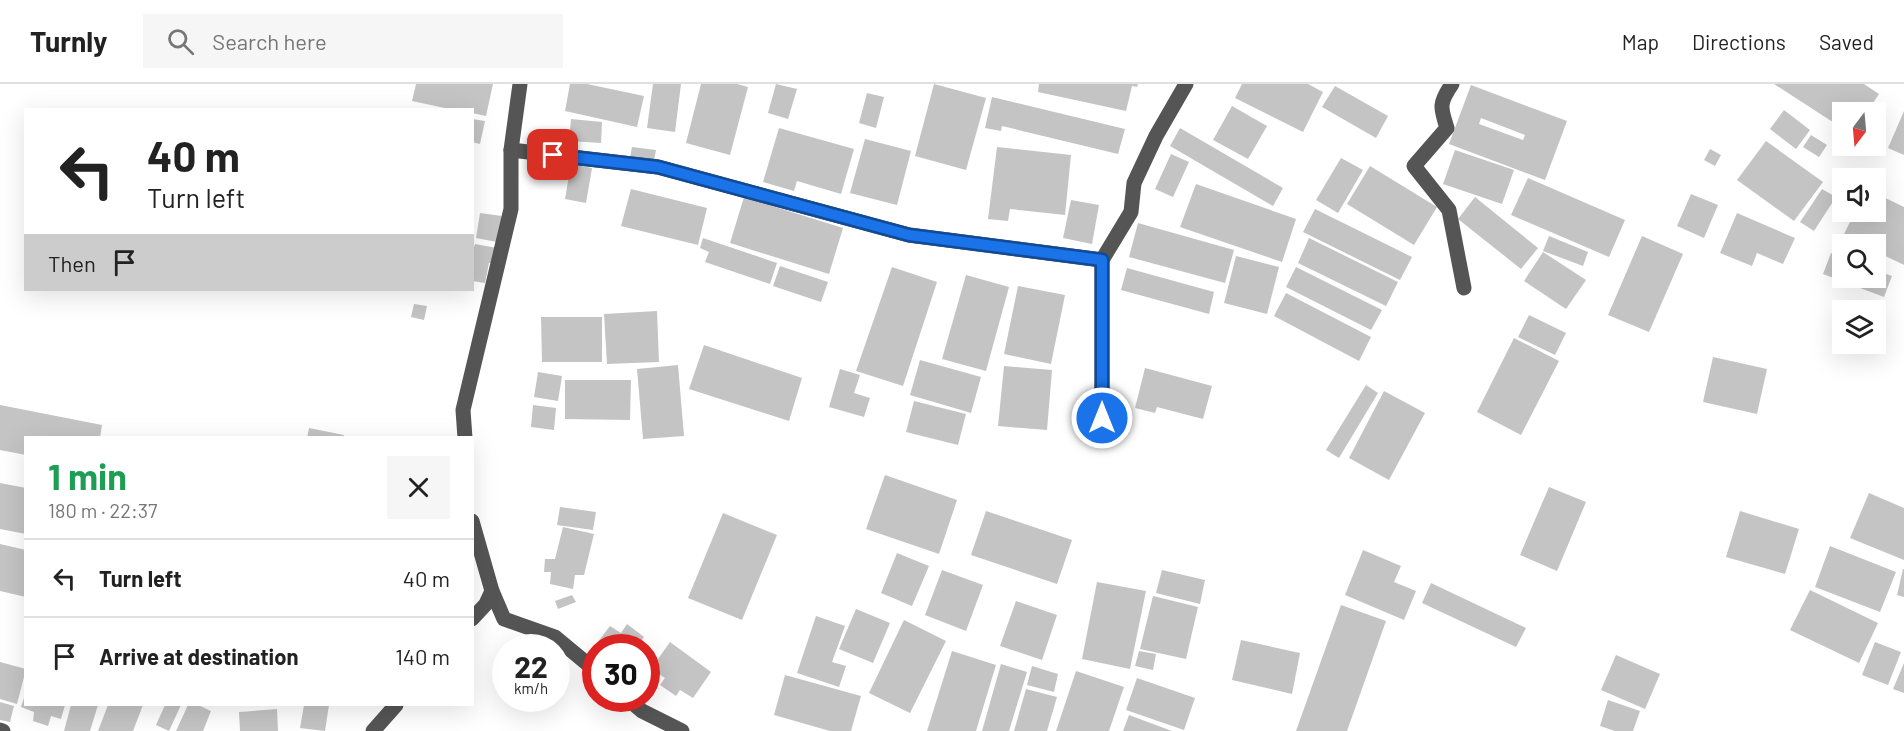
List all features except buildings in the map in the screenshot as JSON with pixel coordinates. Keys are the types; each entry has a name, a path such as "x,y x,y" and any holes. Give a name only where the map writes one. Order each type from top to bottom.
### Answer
{"street":[{"path":"465,436 463,410 512,209 511,150 520,84"},
{"path":"1102,418 1102,260 1131,212 1134,183 1156,136 1186,84"},
{"path":"1452,84 1442,99 1441,109 1447,128 1414,166 1449,210 1464,288"},
{"path":"511,150 658,167 909,235 1102,260"},
{"path":"474,528 492,591 504,619 555,637 582,659"},
{"path":"474,617 486,604 492,591"},
{"path":"373,731 395,706"},
{"path":"644,712 682,731"}],"route":[{"path":"553,155 658,167 909,235 1102,260 1102,418"}]}
